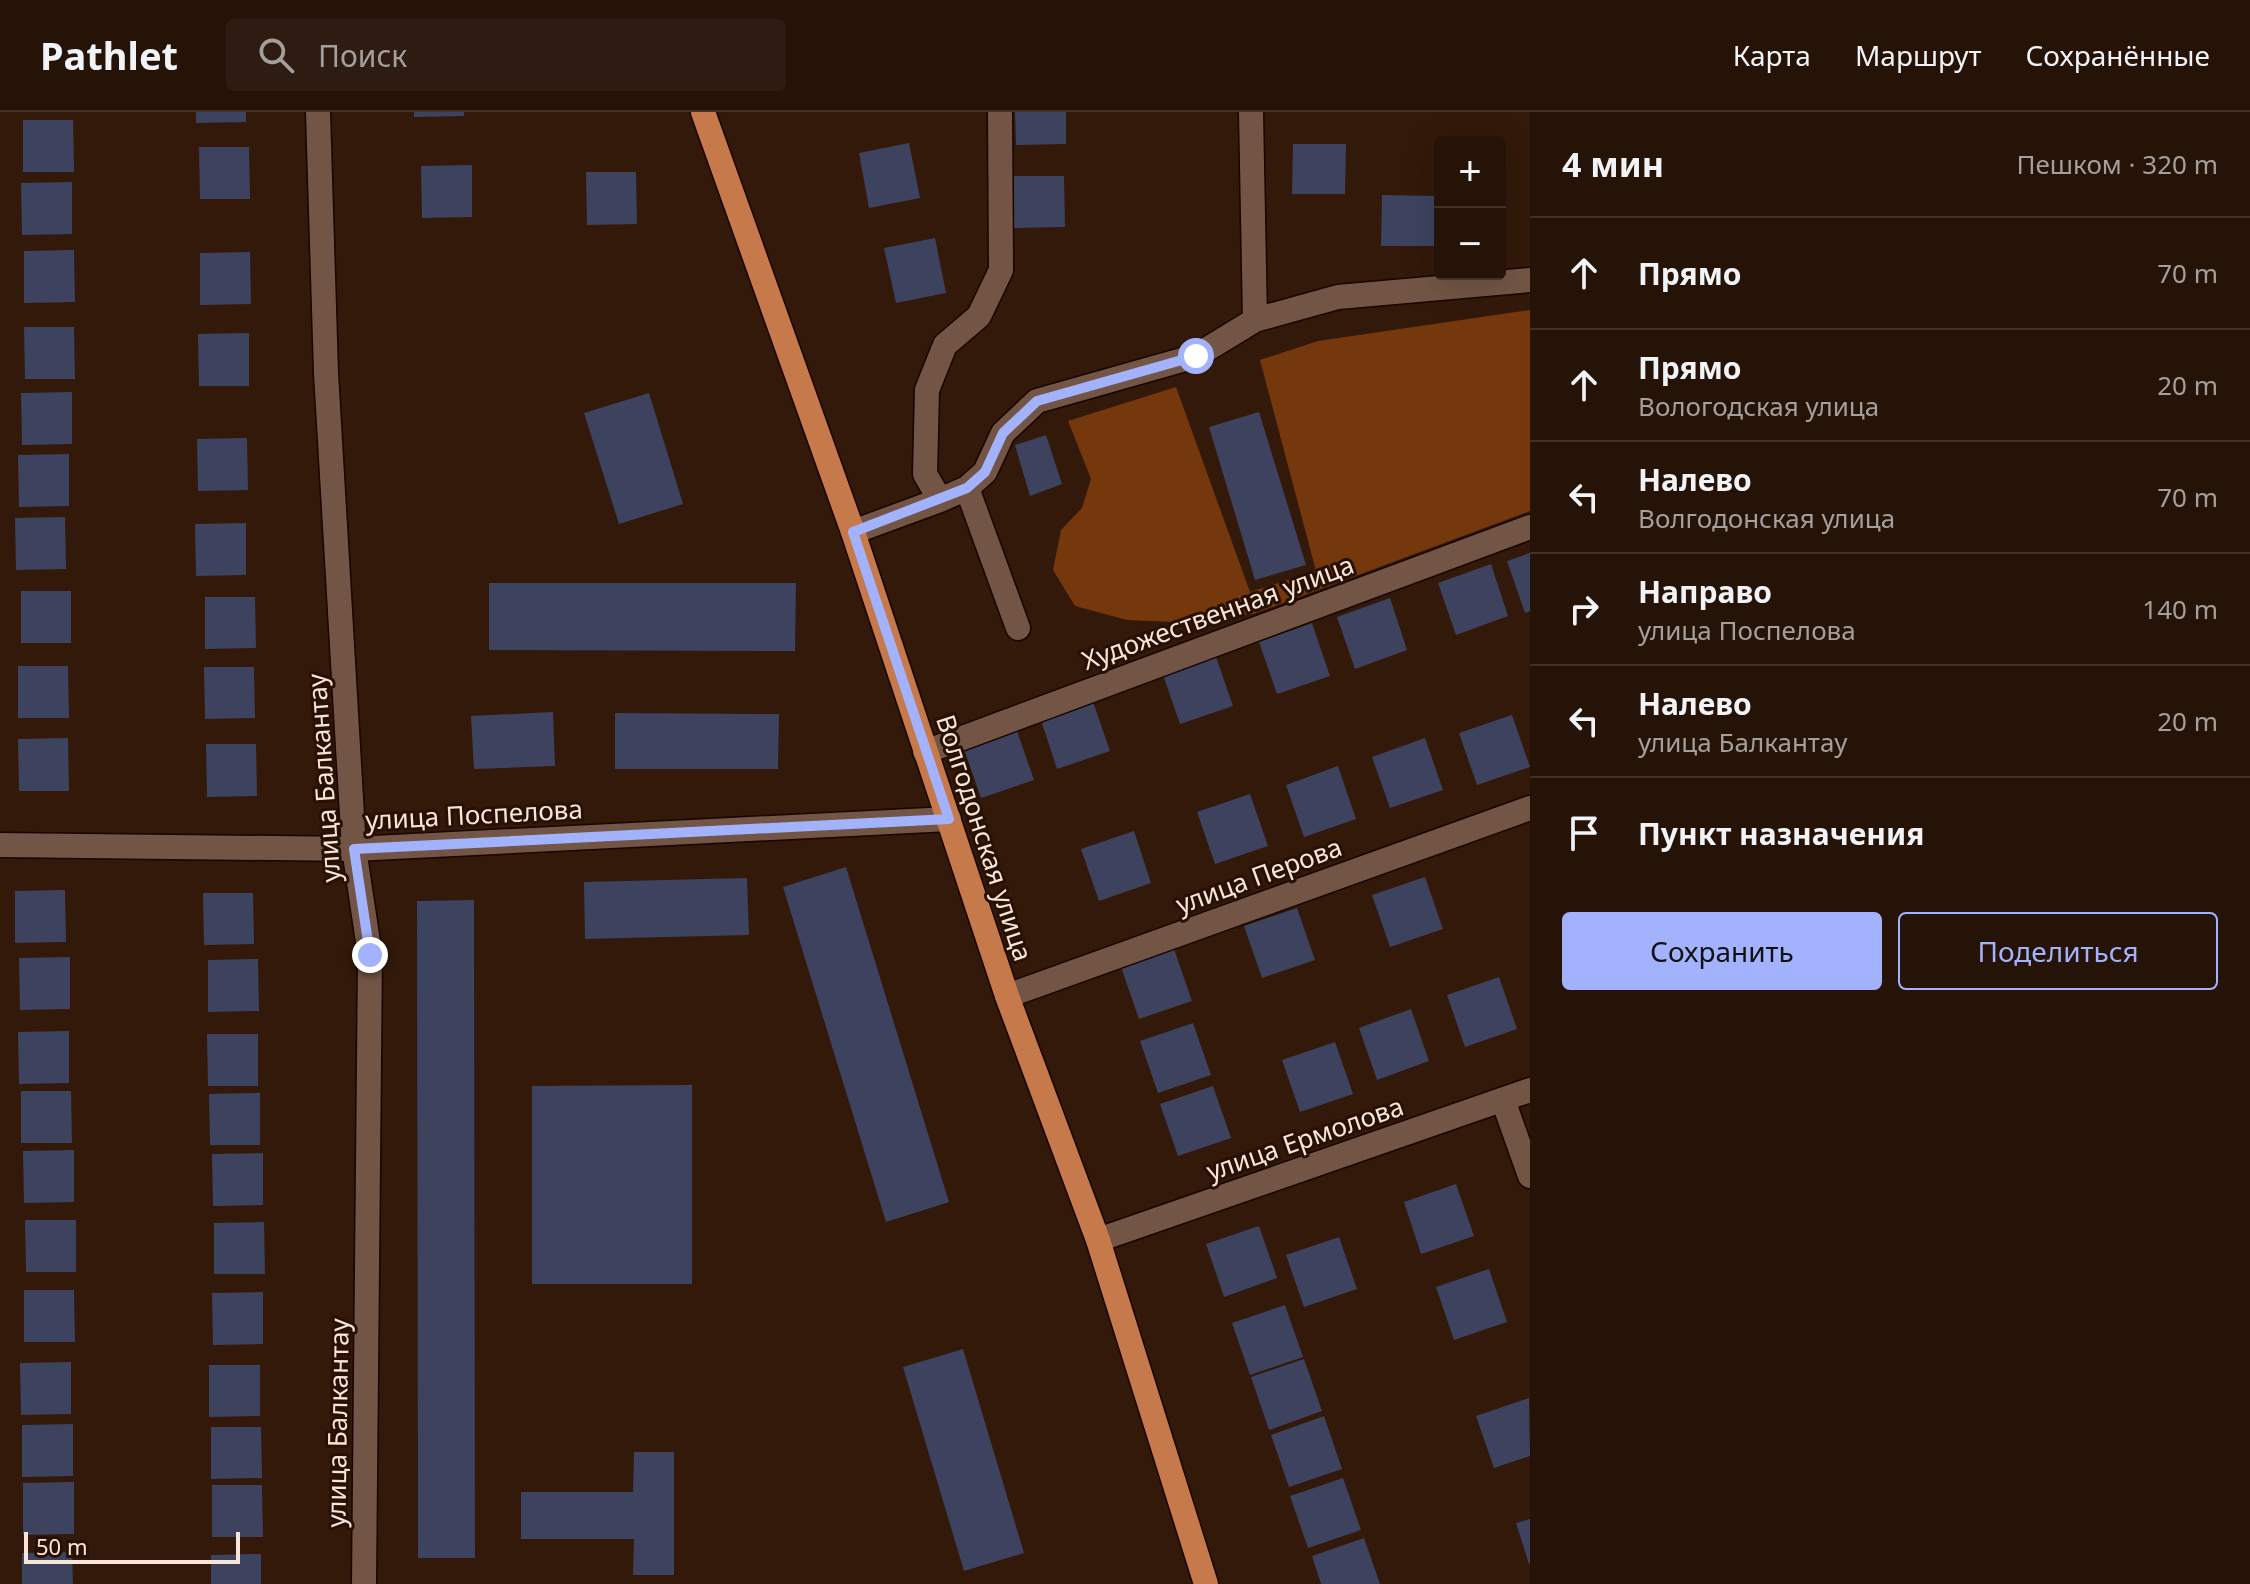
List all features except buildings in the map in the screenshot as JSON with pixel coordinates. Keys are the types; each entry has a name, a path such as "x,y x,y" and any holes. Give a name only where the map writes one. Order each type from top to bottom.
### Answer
{"main road":[{"name":"Волгодонская улица","path":"703,112 853,532 1007,996 1098,1240 1206,1584"}],"street":[{"name":"улица Балкантау","path":"318,112 326,373 354,849 370,955 364,1584"},
{"path":"940,500 925,474 927,390 945,345 979,316 1001,270 1000,112"},
{"path":"1251,112 1255,320"},
{"path":"853,532 967,488 985,472 1003,433 1037,401 1196,356 1255,320 1338,297 1530,280"},
{"path":"967,488 1018,628"},
{"name":"Художественная улица","path":"925,752 1530,527"},
{"name":"улица Перова","path":"1007,996 1530,808"},
{"name":"улица Поспелова","path":"0,845 354,849 949,819"},
{"name":"улица Ермолова","path":"1098,1240 1530,1090"},
{"path":"1503,1100 1530,1176"}],"shaded area":[{"path":"1530,310 1530,511 1253,614 1174,622 1127,620 1075,606 1053,570 1061,530 1082,508 1091,479 1068,421 1176,387 1250,592 1316,571 1260,360 1318,341"}],"route":[{"path":"370,955 354,849 949,819 853,532 967,488 985,472 1003,433 1037,401 1196,356"}]}
